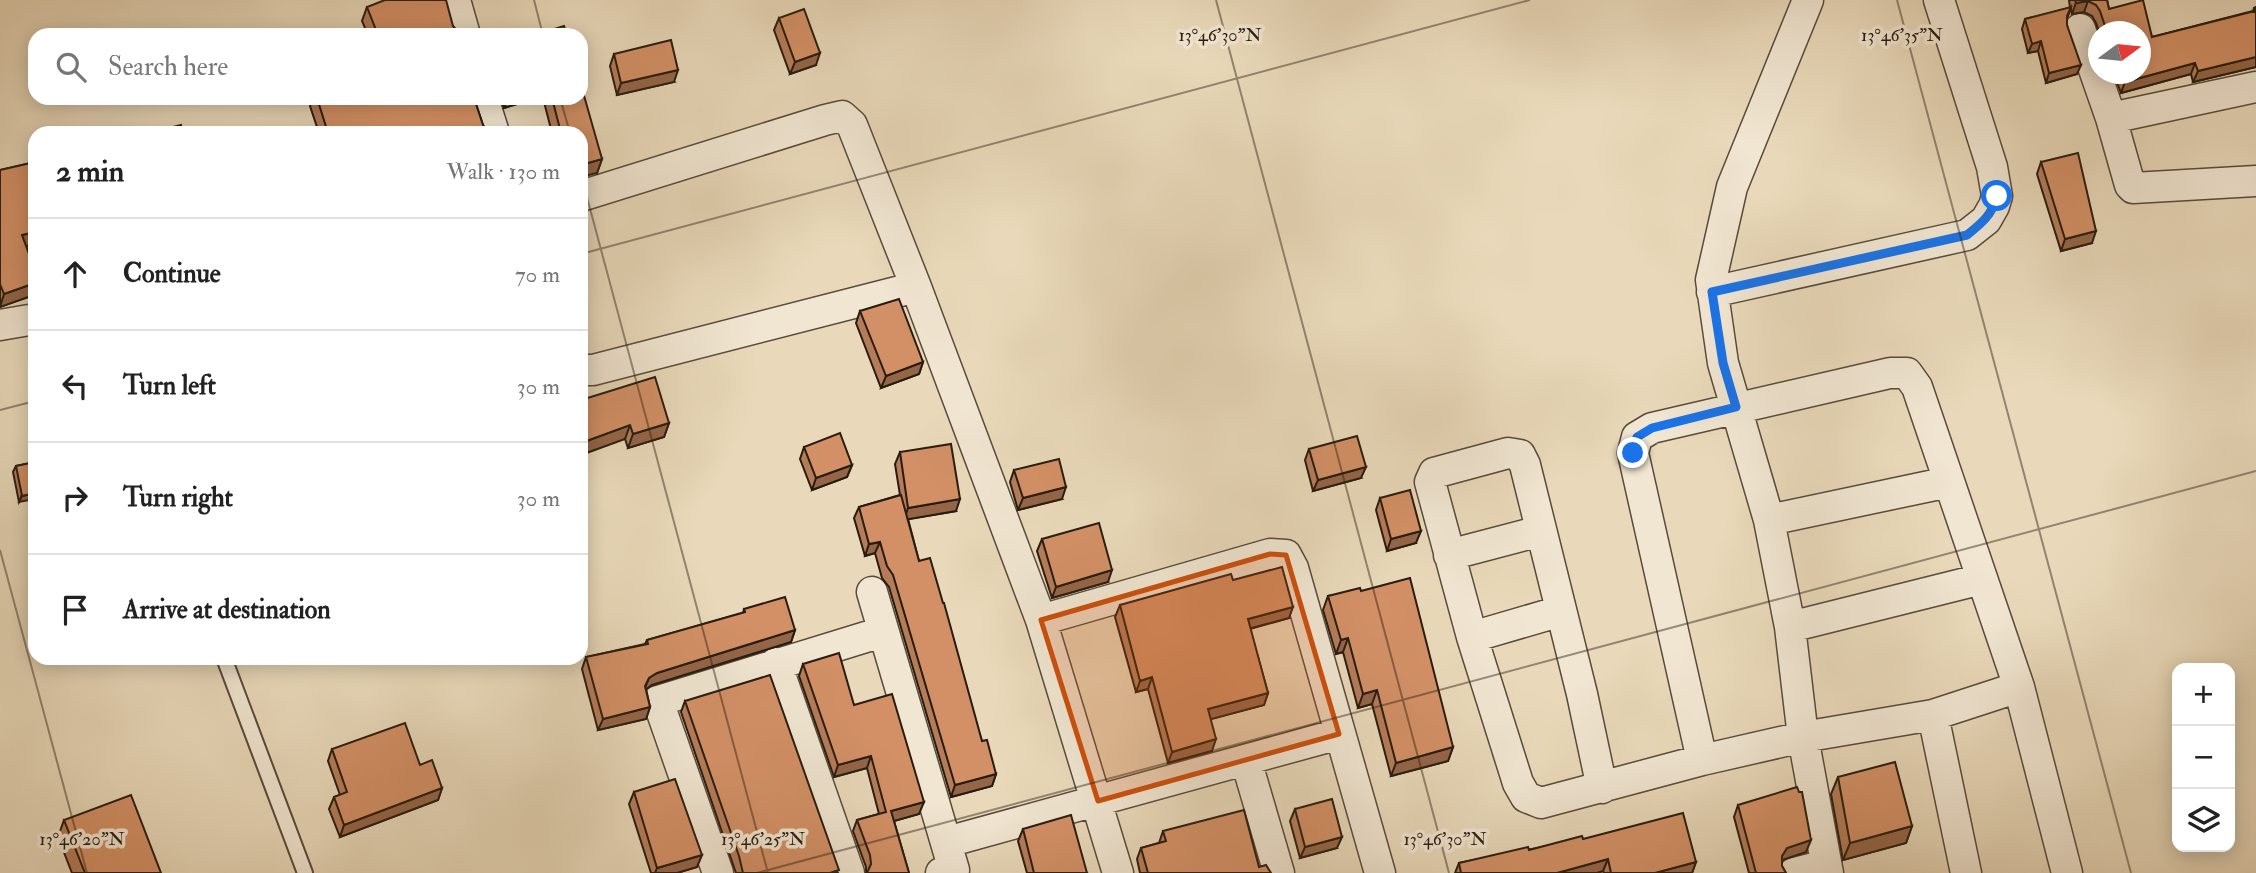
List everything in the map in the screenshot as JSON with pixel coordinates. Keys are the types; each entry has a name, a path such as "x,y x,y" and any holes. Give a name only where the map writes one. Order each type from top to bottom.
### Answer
{"street":[{"path":"455,0 463,28"},
{"path":"1794,873 1827,869 1802,737 1790,627 1769,520 1723,363 1710,280 1732,187 1808,0"},
{"path":"1712,292 1967,235 1986,220 1997,196 1992,167 1939,0"},
{"path":"2080,29 2133,188 2256,181"},
{"path":"2111,118 2256,87"},
{"path":"486,105 492,126"},
{"path":"588,194 842,116 852,125 1041,620 1118,873"},
{"path":"588,370 916,287"},
{"path":"0,325 28,320"},
{"path":"1702,760 1633,453 1637,437 1652,428 1736,407 1889,373 1907,373 1917,387 2019,687 2067,873"},
{"path":"1602,788 1561,611 1525,465 1520,455 1508,453 1434,473 1430,482 1449,555 1518,783 1526,797 1541,803 1602,788 1702,760 1802,737 1933,715 2019,687"},
{"path":"1769,520 1949,482"},
{"path":"1449,555 1540,531"},
{"path":"1041,620 1270,554 1286,555 1293,568 1380,873"},
{"path":"1790,627 1982,579"},
{"path":"872,592 954,870 941,873"},
{"path":"1472,637 1561,611"},
{"path":"718,873 658,701 882,632"},
{"path":"776,663 849,873"},
{"path":"1933,715 1966,873"},
{"path":"947,842 1339,734"},
{"path":"1247,760 1279,873"}],"lane":[{"path":"227,665 305,873"}],"highlighted area":[{"path":"1270,554 1286,555 1339,734 1098,801 1041,620"}],"building":[{"path":"385,0 446,0 455,28 375,28 367,7"},
{"path":"2075,0 2107,0 2109,9 2143,0 2148,21 2103,21 2096,5 2088,1 2076,3"},
{"path":"2071,7 2067,25 2081,65 2049,73 2041,41 2032,44 2025,19"},
{"path":"2256,7 2256,57 2198,71 2195,63 2151,75 2151,33 2152,37 2255,11"},
{"path":"804,9 820,53 795,62 779,18"},
{"path":"671,40 678,70 621,83 614,54"},
{"path":"319,105 476,105 484,126 326,126"},
{"path":"554,105 587,105 602,159 588,163 588,126 559,126"},
{"path":"2078,153 2096,231 2065,239 2041,162"},
{"path":"28,164 28,234 22,235 28,251 28,285 4,294 0,284 0,170"},
{"path":"899,299 923,362 886,376 860,311"},
{"path":"655,377 669,423 633,434 630,425 588,440 588,398"},
{"path":"840,433 852,465 816,478 804,447"},
{"path":"1357,436 1366,467 1318,480 1309,449"},
{"path":"951,444 960,499 908,508 900,452"},
{"path":"1059,459 1066,487 1023,498 1014,470"},
{"path":"28,463 28,495 22,496 16,466"},
{"path":"1410,490 1421,531 1391,539 1380,498"},
{"path":"901,495 919,561 930,558 982,741 987,740 996,774 955,785 893,575 887,566 880,542 869,544 859,507"},
{"path":"1099,523 1112,570 1056,587 1042,539"},
{"path":"1282,567 1293,607 1248,619 1268,693 1208,709 1216,739 1172,752 1152,677 1140,681 1120,605 1231,574 1233,580"},
{"path":"1410,578 1453,747 1396,763 1377,690 1363,694 1348,638 1341,640 1328,596 1360,588 1361,591"},
{"path":"785,597 795,630 657,673 649,678 645,686 650,707 603,719 588,657 648,644 647,640 745,612 744,609"},
{"path":"839,653 854,705 892,694 924,802 891,811 909,873 867,873 871,864 870,855 857,820 886,812 871,756 838,765 803,664"},
{"path":"770,675 839,870 830,873 743,873 685,701"},
{"path":"405,723 420,765 432,760 442,788 344,825 334,797 347,792 332,749"},
{"path":"1895,762 1912,826 1850,843 1838,777"},
{"path":"675,779 702,855 657,868 634,792"},
{"path":"1797,787 1799,792 1802,792 1811,840 1787,848 1782,856 1782,866 1786,873 1756,873 1738,805"},
{"path":"131,795 161,873 85,873 64,820"},
{"path":"1332,799 1342,837 1305,847 1295,809"},
{"path":"1244,810 1259,867 1266,865 1271,873 1148,873 1141,848 1166,841 1163,831"},
{"path":"1683,813 1696,862 1655,873 1611,873 1608,859 1557,873 1461,873 1459,863 1528,847 1529,850 1582,836 1583,839"},
{"path":"1071,815 1087,873 1034,873 1023,829"}],"route":[{"path":"1633,453 1637,437 1652,428 1736,407 1723,363 1712,292 1967,235 1986,220 1997,196"}]}
